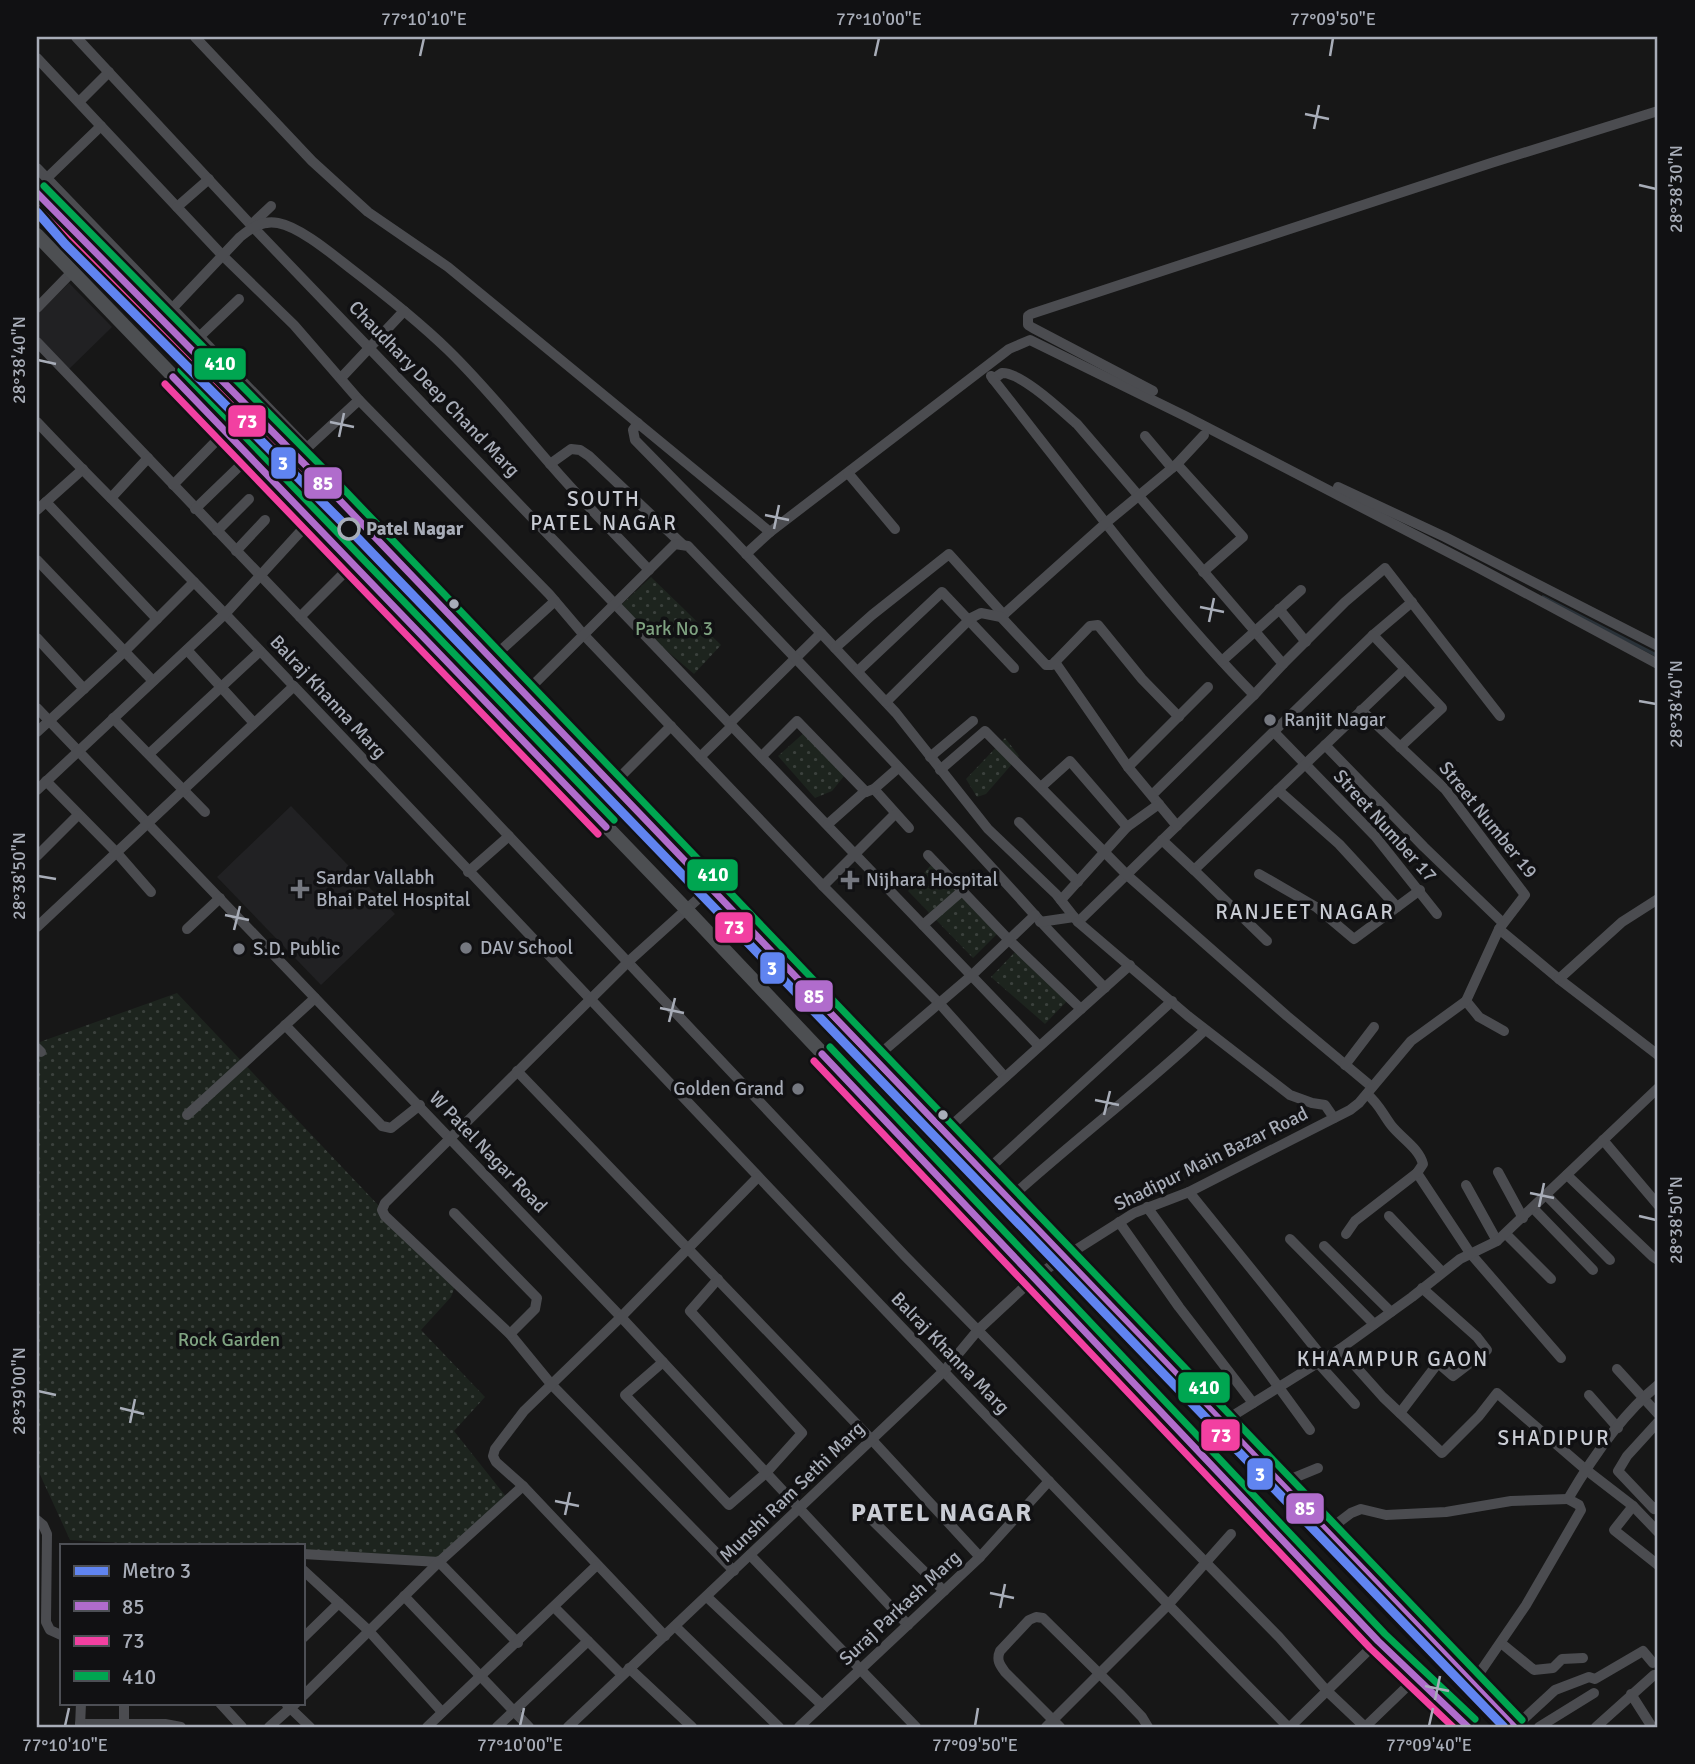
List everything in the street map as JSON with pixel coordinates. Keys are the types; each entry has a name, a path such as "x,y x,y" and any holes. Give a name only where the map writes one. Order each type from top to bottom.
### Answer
{"main road":[{"path":"37,193 167,314 326,486 709,889 1514,1727"},
{"path":"37,234 686,909 1378,1641 1468,1727"}],"street":[{"name":"Chaudhary Deep Chand Marg","path":"76,37 252,226 613,604 1040,1046"},
{"path":"195,37 312,161 368,212 448,267 770,532"},
{"path":"37,58 222,255 294,325 359,400 555,601 583,634 823,886 939,1003 1005,1077"},
{"path":"79,102 109,72"},
{"path":"1658,111 1031,314 1027,320 1028,325 1033,328 1204,419 1658,646"},
{"path":"47,178 101,126"},
{"path":"37,168 167,314 199,337 307,448 359,400"},
{"path":"177,207 208,179"},
{"path":"167,314 271,206"},
{"path":"252,226 266,222 280,223 296,230 337,258 404,311 484,386 550,464 649,570"},
{"path":"37,308 72,272"},
{"path":"199,337 239,299"},
{"path":"341,378 404,311"},
{"path":"746,554 770,532 984,369 1023,341 1030,340 1185,416 1658,664"},
{"path":"38,346 300,617 978,1330 1279,1637 1327,1691 1365,1727 1417,1677"},
{"path":"984,369 1222,661 1254,695"},
{"path":"993,379 1002,373 1008,373 1047,398 1077,424 1283,664"},
{"name":"Balraj Khanna Marg","path":"37,422 225,614 589,1000 1168,1605 1289,1727"},
{"path":"638,423 633,430 635,440 858,671 988,829 1061,900 1076,919 1205,1030 1290,1095 1312,1104 1325,1105 1334,1118"},
{"path":"173,485 226,431"},
{"path":"37,443 47,433"},
{"path":"886,702 969,620 981,613 1003,616 1107,522 1175,466 1204,435"},
{"path":"1145,436 1243,537 1203,572"},
{"path":"550,464 571,449 580,450 682,544"},
{"path":"195,509 250,456"},
{"path":"111,498 148,458"},
{"path":"83,469 41,506 157,619"},
{"path":"848,473 895,528"},
{"path":"217,531 249,499"},
{"path":"236,551 265,520"},
{"path":"37,790 225,614 311,520"},
{"path":"499,716 675,544 688,546 1105,988"},
{"path":"835,648 949,554 1046,664 1052,665 1090,626 1098,625 1142,679 1179,717"},
{"path":"37,560 153,681"},
{"path":"1061,900 1283,664 1345,602 1385,568 1500,716"},
{"path":"300,617 342,575"},
{"path":"37,732 125,651 194,582"},
{"path":"1222,661 1301,590"},
{"path":"858,671 942,592 1014,668"},
{"path":"499,651 555,601"},
{"path":"881,1054 1009,940 1038,918 1076,919 1127,875 1373,635 1412,602"},
{"path":"1279,609 1306,642"},
{"path":"700,757 821,633"},
{"path":"1373,635 1442,708 1400,747"},
{"path":"37,638 84,689"},
{"path":"187,650 254,723"},
{"path":"149,754 260,651"},
{"path":"1055,662 1128,767 1177,826"},
{"path":"1194,870 1405,668"},
{"path":"37,927 293,687"},
{"path":"1128,767 1208,687"},
{"name":"W Patel Nagar Road","path":"37,708 621,1317 908,1625"},
{"name":"Street Number 19","path":"1361,710 1445,789 1525,895"},
{"path":"113,718 205,812"},
{"path":"762,757 797,721 909,828"},
{"path":"930,757 973,721"},
{"path":"618,779 671,726"},
{"path":"940,770 985,732 1127,875 1345,1065 1369,1091 1390,1124 1421,1157 1423,1164 1417,1173 1355,1221 1346,1234"},
{"name":"Street Number 17","path":"1274,732 1375,836 1437,914"},
{"path":"1325,746 1501,926 1559,979 1658,1055"},
{"path":"1041,787 1070,761 1128,827"},
{"path":"828,824 898,768"},
{"path":"46,781 117,853 151,892"},
{"path":"1278,790 1339,844 1397,907"},
{"path":"823,886 895,814"},
{"path":"37,856 78,815"},
{"path":"1019,822 1078,881"},
{"path":"468,872 509,836"},
{"path":"1162,840 1267,941"},
{"path":"928,855 1009,940 1082,1009"},
{"path":"1259,874 1316,907 1354,939 1420,890"},
{"path":"709,889 589,1000 450,1137 385,1203 382,1210 385,1216 510,1334 551,1384 734,1571"},
{"path":"923,925 962,891"},
{"name":"Shadipur Main Bazar Road","path":"1035,1277 1119,1222 1147,1207 1189,1192 1355,1107 1411,1041 1466,1001 1501,926 1525,895"},
{"path":"187,929 220,898"},
{"path":"1559,979 1622,922 1658,899"},
{"path":"952,1125 1130,965"},
{"path":"187,1115 315,998"},
{"path":"983,1174 1172,1001"},
{"path":"1466,1001 1479,1017 1504,1031"},
{"path":"285,1025 382,1126 391,1128 419,1105"},
{"path":"1345,1065 1374,1027"},
{"path":"1008,1200 1167,1066 1205,1030"},
{"path":"517,1071 872,1440 980,1557"},
{"path":"1221,1423 1340,1349 1470,1253 1502,1238 1658,1088"},
{"path":"1603,1140 1658,1205"},
{"path":"1498,1172 1523,1218"},
{"path":"1417,1173 1470,1253 1561,1358"},
{"path":"1566,1175 1658,1259"},
{"path":"665,1636 493,1456 495,1448 524,1411 621,1317 758,1177"},
{"path":"1466,1185 1502,1238 1551,1279"},
{"path":"1189,1192 1355,1404"},
{"path":"1546,1195 1610,1260"},
{"path":"1147,1207 1310,1430"},
{"path":"1533,1208 1593,1269"},
{"path":"454,1213 537,1298 535,1309 510,1334"},
{"path":"1389,1216 1442,1272"},
{"path":"1119,1222 1179,1307 1253,1403"},
{"path":"1290,1239 1374,1324"},
{"path":"1324,1247 1391,1312"},
{"name":"Munshi Ram Sethi Marg","path":"568,1727 944,1371 978,1330 1035,1277"},
{"path":"663,1362 625,1395 729,1505 766,1473 803,1433 690,1311 718,1279"},
{"path":"1400,1413 1438,1363 1453,1376 1487,1350 1423,1289"},
{"path":"1340,1349 1442,1453 1479,1416 1497,1393 1585,1469 1633,1506 1658,1532"},
{"path":"1618,1369 1658,1414"},
{"path":"1568,1499 1585,1469 1644,1397 1658,1385"},
{"path":"1589,1395 1618,1428"},
{"path":"1658,1422 1626,1456 1618,1471 1654,1509 1658,1506"},
{"path":"1279,1484 1318,1468"},
{"name":"Suraj Parkash Marg","path":"799,1727 980,1557 1049,1480"},
{"path":"304,1695 439,1562 523,1486"},
{"path":"1326,1532 1355,1510 1386,1515 1446,1512 1511,1501 1568,1499 1579,1506 1581,1510 1501,1643 1472,1684"},
{"path":"1633,1506 1614,1530 1658,1564"},
{"path":"867,1515 944,1591"},
{"path":"37,1520 47,1534 46,1622 50,1630 60,1635"},
{"path":"1148,1727 1142,1717 1099,1674 1043,1618 1035,1617 1029,1620 1000,1651 999,1662 1005,1672 1053,1725 1099,1674 1168,1605 1231,1534"},
{"path":"304,1553 439,1562 517,1643"},
{"path":"750,1555 916,1727"},
{"path":"427,1727 596,1566"},
{"path":"304,1571 368,1630 442,1712"},
{"path":"404,1596 529,1727"},
{"path":"707,1597 821,1705"},
{"path":"304,1637 339,1603"},
{"path":"554,1607 588,1641 692,1727"},
{"path":"676,1627 779,1727"},
{"path":"498,1727 588,1641"},
{"path":"1289,1727 1378,1641"},
{"path":"1501,1643 1534,1670 1553,1668 1562,1659 1583,1658"},
{"path":"1514,1727 1555,1690 1589,1677 1595,1679 1643,1651 1653,1663"},
{"path":"1597,1727 1654,1675 1658,1675"},
{"path":"1539,1727 1594,1693"},
{"path":"1632,1694 1652,1727"},
{"path":"81,1704 80,1726 181,1727"},
{"path":"124,1704 124,1725"},
{"path":"221,1704 242,1727"},
{"path":"269,1727 290,1704 310,1727"}],"shaded area":[{"path":"69,283 112,327 67,371 37,340 37,314"},
{"name":"Sardar Vallabh Bhai Patel Hospital","path":"291,806 395,914 321,985 217,877"}],"green space":[{"name":"Park No 3","path":"651,577 721,645 694,674 620,606"},
{"path":"806,731 845,775 832,791 815,798 778,756"},
{"path":"1005,738 1019,756 986,794 977,797 966,779"},
{"path":"931,865 999,932 973,958 908,891"},
{"path":"1016,951 1068,1000 1045,1024 991,977"},
{"name":"Rock Garden","path":"177,993 455,1286 451,1297 421,1330 485,1397 454,1431 511,1503 439,1562 304,1554 304,1544 141,1544 70,1540 37,1468 37,1043"}],"waterway":[{"path":"1543,597 1658,656"}],"metro line":[{"name":"3","path":"37,212 65,244 349,529 1504,1727"}],"transit line":[{"name":"410","path":"44,186 334,479 1522,1720"},
{"name":"85","path":"37,193 326,486 1514,1727"},
{"name":"73","path":"37,208 318,493 1500,1727"},
{"name":"410","path":"181,370 614,820"},
{"name":"85","path":"173,377 606,827"},
{"name":"73","path":"165,384 598,834"},
{"name":"410","path":"830,1047 1385,1634 1475,1719"},
{"name":"85","path":"822,1054 1378,1641 1468,1727"},
{"name":"73","path":"814,1061 1370,1648 1453,1727"}],"place":[{"name":"Patel Nagar","path":"349,529"},
{"name":"Ranjit Nagar","path":"1270,720"},
{"name":"Nijhara Hospital","path":"850,880"},
{"name":"Sardar Vallabh Bhai Patel Hospital","path":"300,889"},
{"name":"DAV School","path":"466,948"},
{"name":"S.D. Public","path":"239,949"},
{"name":"Golden Grand","path":"798,1089"}],"district":[{"name":"SOUTH PATEL NAGAR","path":"604,511"},
{"name":"RANJEET NAGAR","path":"1305,912"},
{"name":"KHAAMPUR GAON","path":"1393,1359"},
{"name":"SHADIPUR","path":"1554,1438"},
{"name":"PATEL NAGAR","path":"942,1513"}]}
